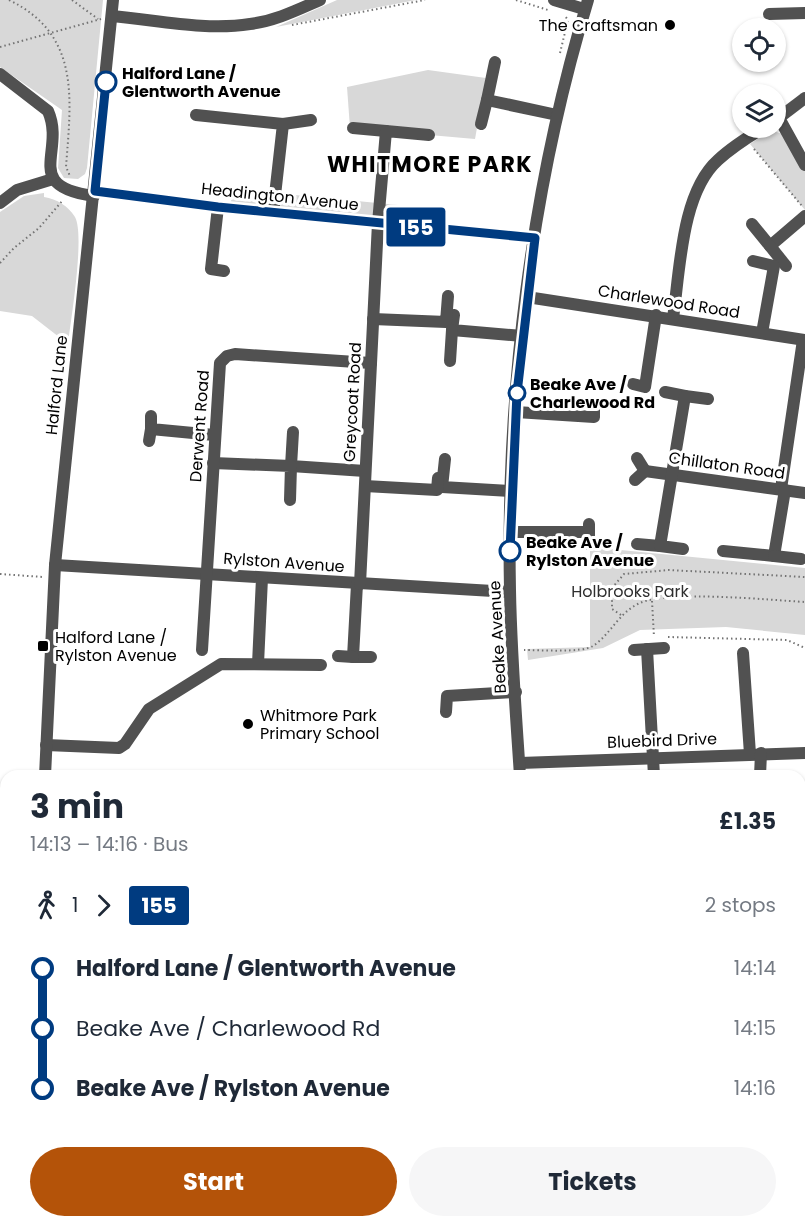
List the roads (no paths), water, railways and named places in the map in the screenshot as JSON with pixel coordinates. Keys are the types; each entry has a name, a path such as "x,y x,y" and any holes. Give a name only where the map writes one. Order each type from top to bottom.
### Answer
{"street":[{"name":"Halford Lane","path":"45,770 55,571 113,0"},
{"path":"554,0 586,4"},
{"path":"112,16 225,26 268,21 312,2"},
{"name":"Beake Avenue","path":"520,769 510,592 510,532 516,412 535,238 557,115 586,4"},
{"path":"769,14 805,13"},
{"path":"481,124 495,62"},
{"path":"0,74 48,111 51,119 53,179 18,190 0,203"},
{"path":"786,112 805,98"},
{"path":"487,100 557,115"},
{"path":"196,115 283,124 311,120"},
{"path":"273,213 283,124"},
{"path":"353,128 429,135"},
{"name":"Greycoat Road","path":"353,657 365,486 378,223 386,131"},
{"path":"786,134 805,165"},
{"path":"673,318 689,210 699,186 716,161 749,138"},
{"name":"Headington Avenue","path":"53,179 61,187 94,193 535,238"},
{"path":"218,207 206,268 224,271"},
{"path":"770,246 805,216"},
{"path":"752,225 786,266"},
{"path":"753,261 774,266 762,333"},
{"path":"373,319 446,322 448,296"},
{"name":"Charlewood Road","path":"527,297 656,315 804,340"},
{"path":"450,361 454,315"},
{"path":"656,315 649,388 708,399"},
{"path":"452,330 523,336"},
{"path":"774,556 804,340"},
{"name":"Derwent Road","path":"202,650 220,363 227,356 371,363"},
{"path":"660,546 685,396"},
{"path":"516,412 594,417"},
{"path":"150,429 214,435"},
{"path":"290,500 293,432"},
{"name":"Chillaton Road","path":"637,458 645,471"},
{"path":"439,491 445,459"},
{"path":"213,463 365,471"},
{"name":"Chillaton Road","path":"635,480 645,471 805,493"},
{"path":"365,486 439,491 512,491"},
{"path":"510,532 589,533"},
{"path":"637,544 683,549"},
{"path":"723,551 801,559"},
{"name":"Rylston Avenue","path":"55,571 207,574 510,592"},
{"path":"258,664 262,578"},
{"path":"633,650 664,648"},
{"path":"647,650 653,770"},
{"path":"743,653 746,702 759,770"},
{"path":"338,656 371,657"},
{"path":"46,745 119,748 125,744 148,709 220,664 321,665"},
{"path":"446,712 447,691 516,692"},
{"name":"Bluebird Drive","path":"520,769 652,756 805,753"}],"place":[{"name":"The Craftsman","path":"670,25"},
{"name":"Halford Lane / Glentworth Avenue","path":"106,82"},
{"name":"Beake Ave / Charlewood Rd","path":"517,393"},
{"name":"Beake Ave / Rylston Avenue","path":"510,551"},
{"name":"Halford Lane / Rylston Avenue","path":"43,646"},
{"name":"Whitmore Park Primary School","path":"248,724"}],"district":[{"name":"WHITMORE PARK","path":"430,164"}],"park label":[{"name":"Holbrooks Park","path":"630,591"}]}
